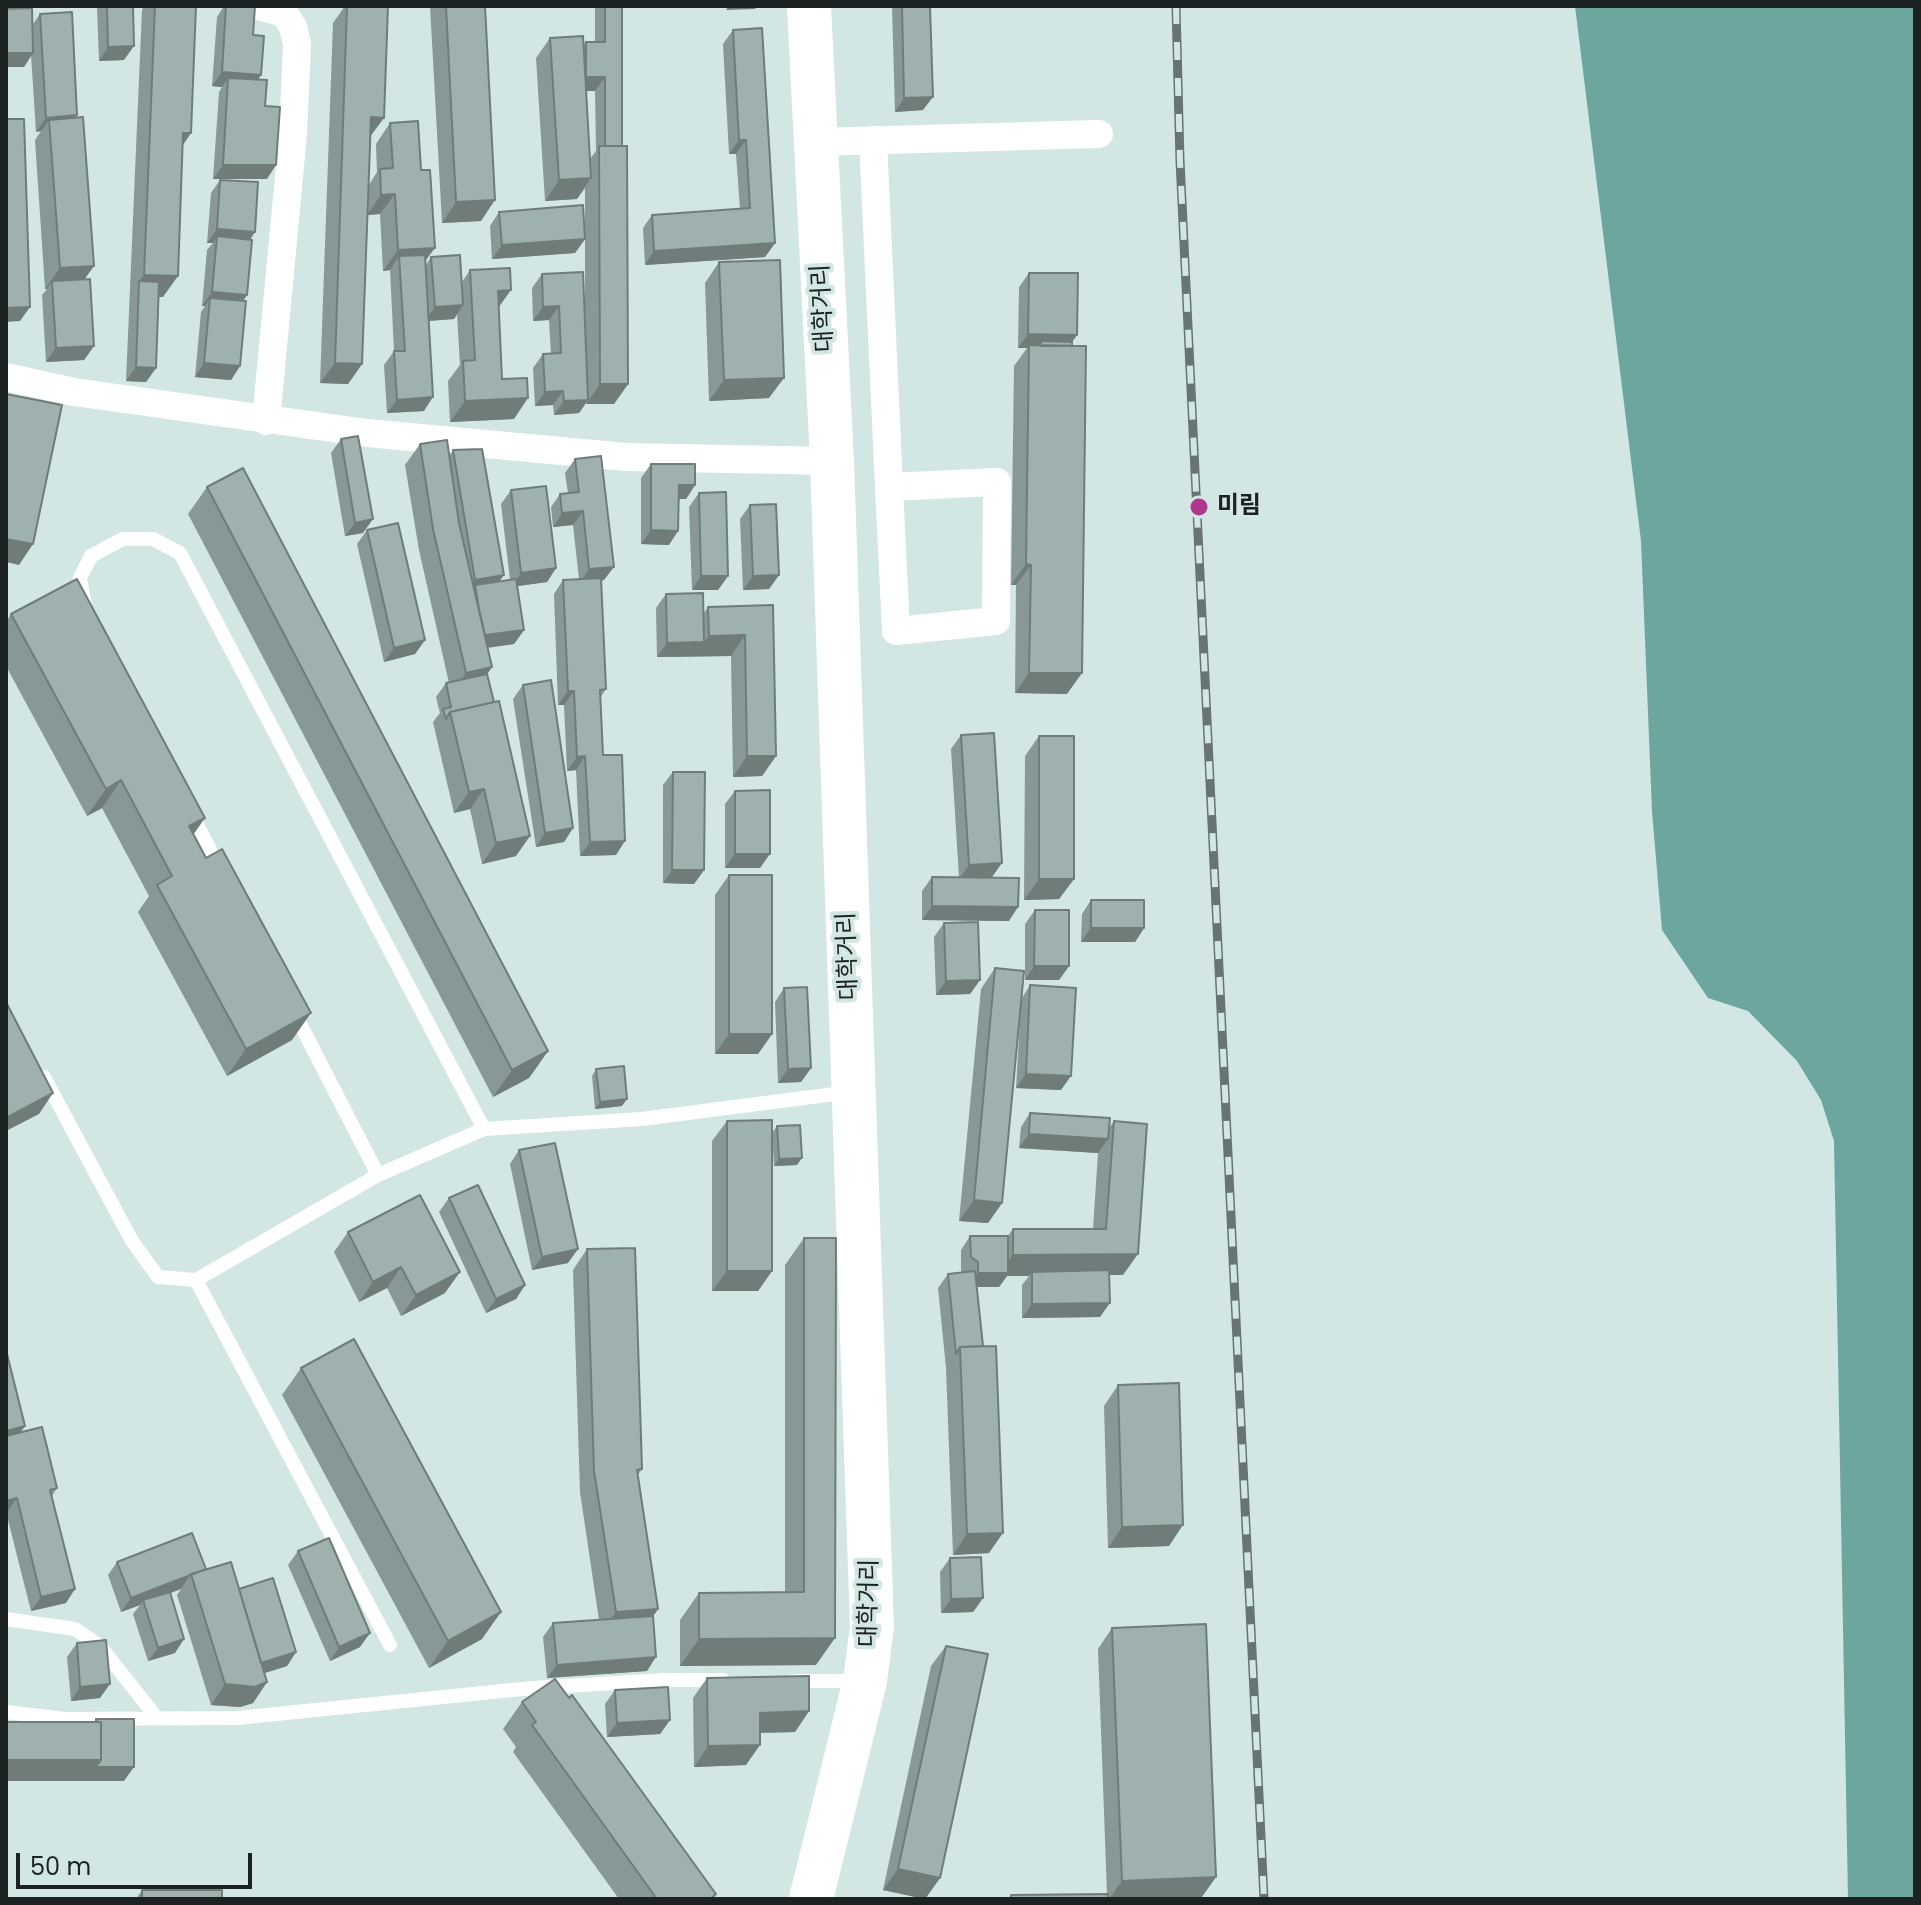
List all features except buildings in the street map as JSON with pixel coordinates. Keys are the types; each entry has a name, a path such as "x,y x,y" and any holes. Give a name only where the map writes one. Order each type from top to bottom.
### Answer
{"main road":[{"name":"대학거리","path":"809,6 832,461 872,1627 865,1681 811,1899"}],"street":[{"path":"257,6 284,13 293,27 297,44 293,134 266,421"},
{"path":"816,142 1099,134"},
{"path":"873,140 889,487 896,631 996,621 997,482 889,487"},
{"path":"6,377 74,392 266,421 626,457 832,461"}],"lane":[{"path":"93,623 85,609 80,578 91,556 123,539 153,539 180,553 484,1129"},
{"path":"181,793 225,878"},
{"path":"283,991 378,1175"},
{"path":"36,1061 132,1241 158,1277 196,1280 378,1175 484,1129 642,1119 854,1091"},
{"path":"196,1280 390,1645"},
{"path":"6,1619 75,1629 100,1646 157,1718"},
{"path":"6,1712 65,1719 237,1718 532,1688 665,1680 742,1680"},
{"path":"773,1681 865,1681"}],"water":[{"path":"1575,6 1915,6 1915,1899 1848,1899 1834,1141 1821,1100 1797,1061 1748,1011 1708,998 1662,930 1652,811 1641,541"}],"railway":[{"path":"1176,6 1180,161 1264,1899"}],"place":[{"name":"미림","path":"1199,507"}]}
